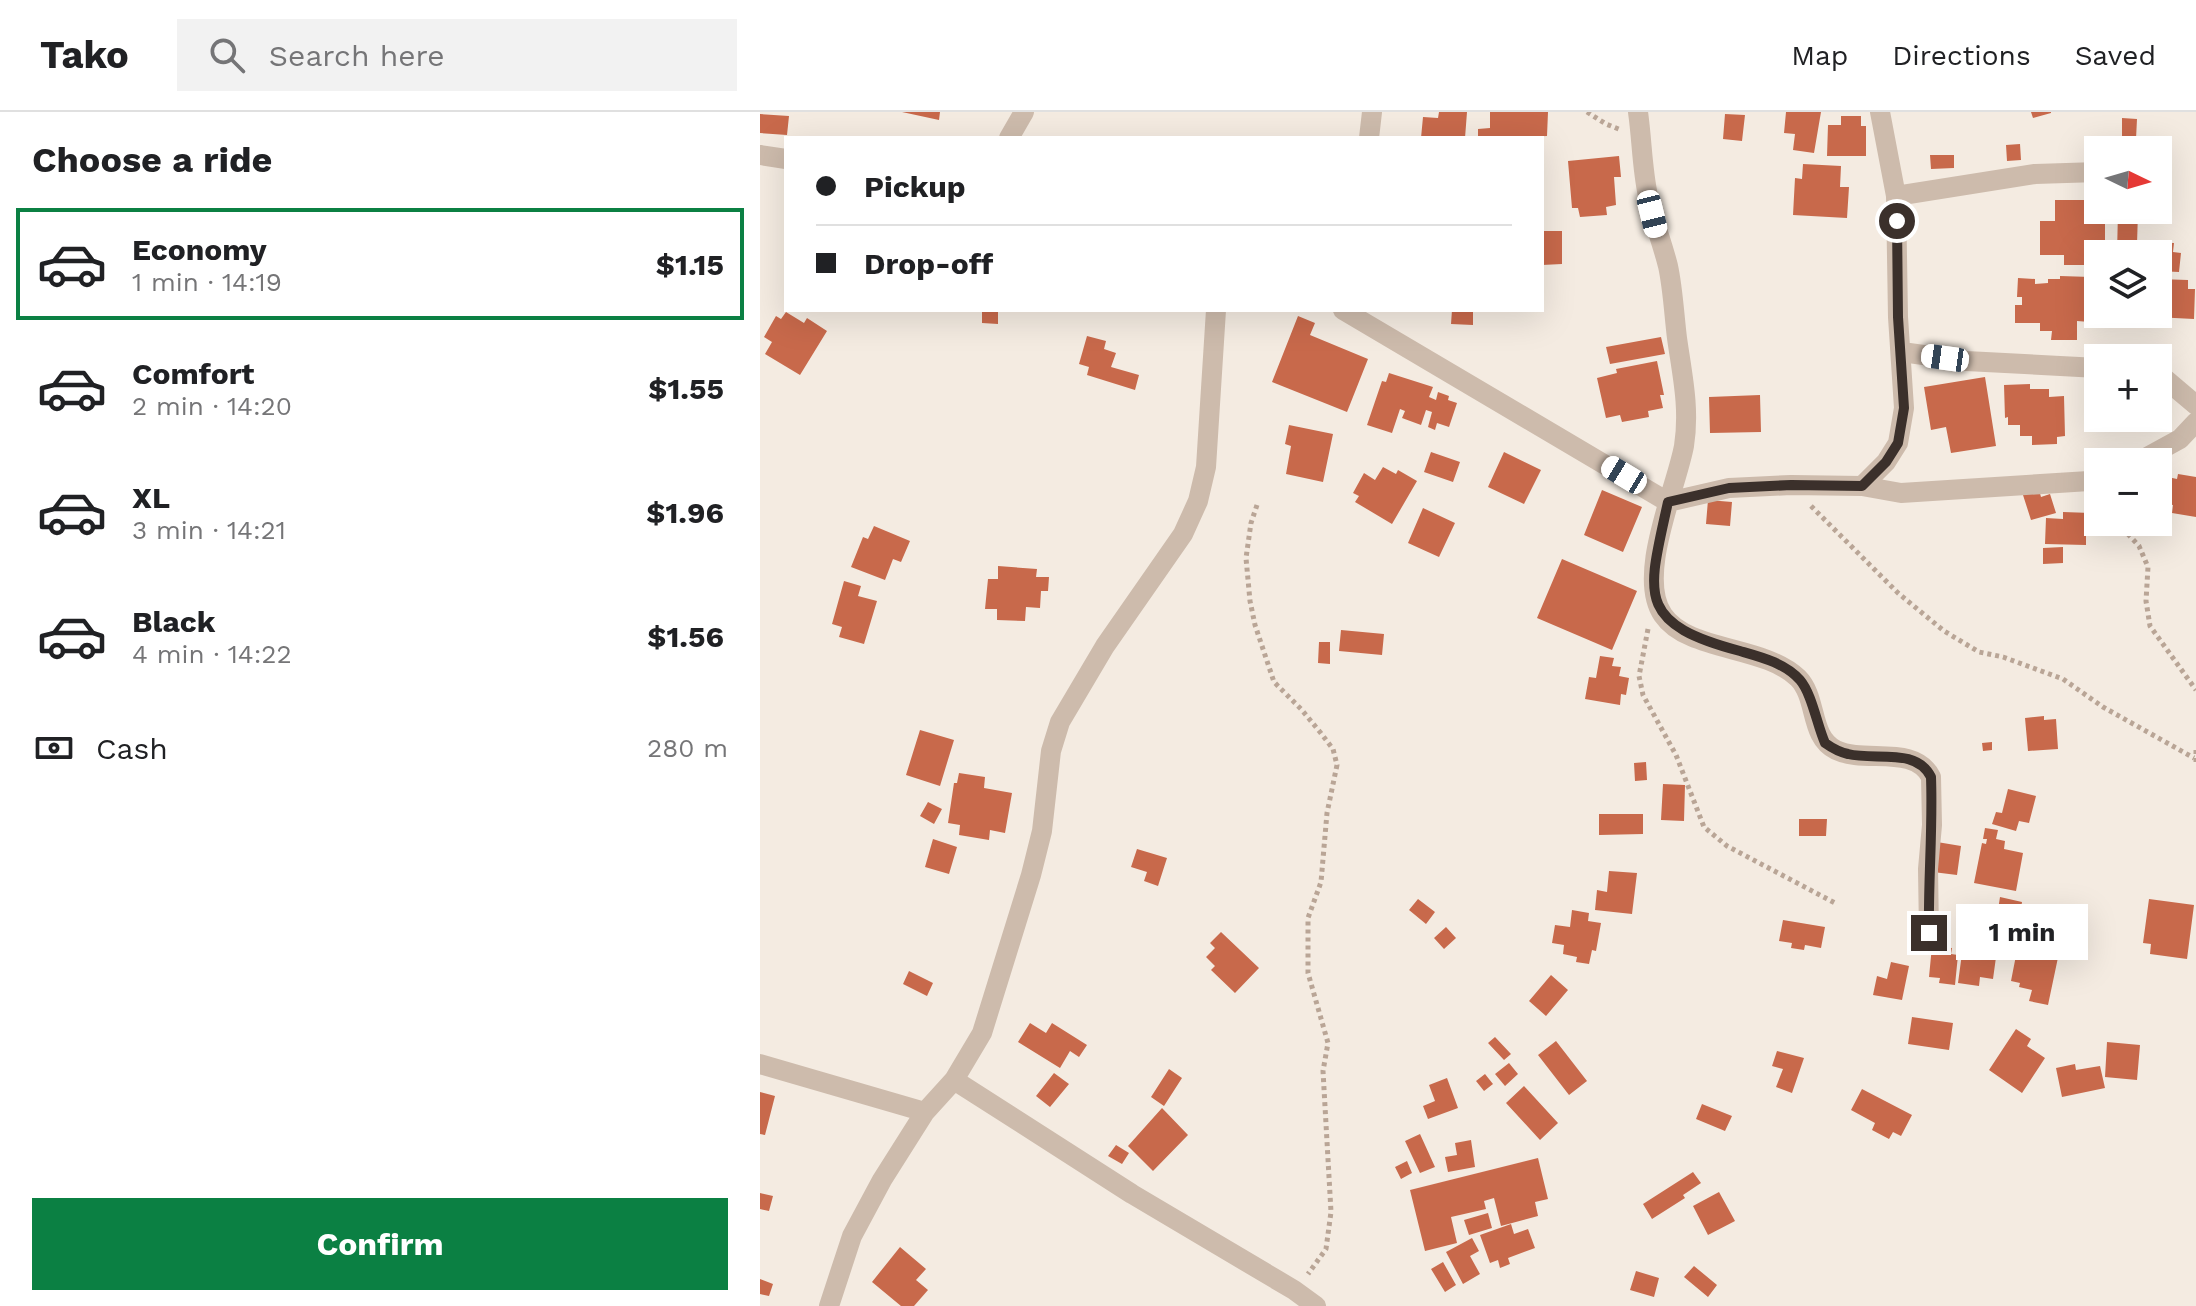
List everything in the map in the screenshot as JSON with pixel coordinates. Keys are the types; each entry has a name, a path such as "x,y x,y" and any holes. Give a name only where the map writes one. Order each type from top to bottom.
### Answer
{"street":[{"path":"1010,136 1024,112"},
{"path":"1369,136 1372,112"},
{"path":"1638,112 1648,196 1668,268 1687,402 1684,446 1652,578 1656,601 1664,618 1690,635 1768,659 1799,679 1806,689 1825,743 1835,750 1850,755 1914,760 1927,769 1931,777 1932,825 1928,869 1929,933"},
{"path":"1862,486 1886,462 1898,443 1904,408 1898,317 1896,196 1880,112"},
{"path":"760,155 784,159"},
{"path":"1896,196 2035,174 2084,172"},
{"path":"829,1306 852,1236 882,1180 925,1112 954,1080 982,1033 1022,909 1042,831 1051,751 1060,722 1105,646 1183,534 1198,501 1206,467 1216,312"},
{"path":"1346,312 1668,502 1729,488 1862,486 1901,493 2084,481"},
{"path":"1902,352 1966,361 2084,367"},
{"path":"2172,385 2196,405"},
{"path":"2164,448 2180,439 2196,422"},
{"path":"760,1064 925,1112"},
{"path":"954,1080 1132,1194 1316,1306"}],"path":[{"path":"1587,112 1606,124 1642,138"},
{"path":"1791,485 1898,593 1944,631 1979,652 2003,657 2063,679 2103,707 2195,760 2196,750"},
{"path":"1257,505 1246,558 1255,625 1274,682 1333,749 1337,765 1327,813 1321,882 1308,918 1307,944 1308,973 1328,1043 1323,1071 1331,1212 1326,1249 1315,1267 1294,1290"},
{"path":"2130,536 2139,546 2148,567 2146,601 2150,626 2196,690"},
{"path":"1656,601 1642,653 1639,676 1643,695 1665,732 1691,789 1704,827 1727,846 1835,903"}],"building":[{"path":"902,112 940,112 939,120"},
{"path":"1439,112 1467,112 1465,136 1421,136 1423,117 1438,118"},
{"path":"1490,112 1548,112 1547,136 1478,136 1478,129 1490,128"},
{"path":"1786,112 1821,112 1814,153 1793,150 1795,134 1784,133"},
{"path":"2031,112 2051,112 2051,113 2033,118"},
{"path":"760,114 789,116 787,135 760,133"},
{"path":"1725,114 1745,115 1742,141 1723,139"},
{"path":"1841,116 1861,116 1861,126 1866,126 1866,156 1827,156 1828,125 1841,125"},
{"path":"2122,118 2137,119 2136,136 2122,136"},
{"path":"2020,144 2021,160 2007,161 2006,145"},
{"path":"1930,155 1954,155 1954,168 1931,169"},
{"path":"1619,156 1621,177 1614,177 1616,205 1606,207 1607,215 1580,217 1578,208 1572,208 1568,161"},
{"path":"1803,164 1841,166 1840,187 1849,187 1847,218 1793,215 1795,178 1802,179"},
{"path":"2055,200 2084,200 2084,224 2105,224 2105,240 2084,240 2084,265 2064,265 2064,255 2040,255 2040,221 2055,221"},
{"path":"2118,224 2138,224 2137,240 2117,240"},
{"path":"1544,231 1562,231 1562,264 1544,265"},
{"path":"2172,243 2173,252 2181,253 2179,272 2172,272"},
{"path":"2060,276 2084,277 2084,322 2077,321 2077,340 2051,340 2052,331 2040,331 2040,323 2015,323 2015,305 2022,305 2022,297 2017,297 2018,278 2035,279 2035,284 2060,279"},
{"path":"2172,279 2188,280 2188,289 2195,289 2194,319 2172,318"},
{"path":"786,312 804,323 807,318 827,331 800,375 765,354 772,342 764,337 776,316 781,319"},
{"path":"982,312 998,312 998,324 982,323"},
{"path":"1452,312 1473,312 1473,325 1451,324"},
{"path":"1298,316 1315,323 1310,335 1368,359 1347,412 1272,382"},
{"path":"1087,336 1106,341 1104,349 1116,353 1111,367 1139,375 1135,390 1087,375 1089,367 1079,364"},
{"path":"1661,337 1665,354 1610,364 1606,347"},
{"path":"1657,361 1664,395 1660,395 1663,408 1648,411 1649,417 1622,422 1620,415 1606,418 1597,378 1617,373 1616,369"},
{"path":"1389,373 1433,387 1429,397 1436,400 1438,392 1457,403 1449,427 1437,423 1435,430 1428,427 1432,412 1426,410 1421,425 1402,418 1405,411 1400,409 1392,433 1367,425 1382,381 1386,382"},
{"path":"1985,377 1996,446 1951,453 1946,427 1931,430 1924,387"},
{"path":"2030,384 2030,389 2049,389 2049,397 2064,396 2065,436 2057,437 2057,444 2032,445 2032,436 2020,436 2020,425 2008,425 2004,385"},
{"path":"1760,395 1761,432 1710,433 1709,397"},
{"path":"1289,425 1333,434 1323,482 1286,474 1291,446 1285,444"},
{"path":"1431,452 1460,462 1453,482 1424,472"},
{"path":"1504,452 1541,470 1524,504 1488,487"},
{"path":"1383,467 1396,474 1398,470 1417,481 1392,524 1355,502 1359,496 1353,493 1364,473 1375,480"},
{"path":"2178,474 2196,477 2196,517 2172,513 2172,478 2177,479"},
{"path":"1602,490 1642,507 1623,552 1584,535"},
{"path":"2039,490 2041,497 2050,494 2056,513 2031,520 2023,495"},
{"path":"1708,500 1732,502 1730,526 1706,524"},
{"path":"1423,508 1455,523 1439,557 1408,543"},
{"path":"2063,512 2084,513 2086,545 2045,544 2046,518 2063,519"},
{"path":"874,526 910,541 901,562 893,559 885,580 851,567 863,537 868,539"},
{"path":"2063,547 2063,563 2043,564 2043,548"},
{"path":"1562,559 1637,591 1612,650 1537,618"},
{"path":"998,566 1037,569 1036,577 1049,577 1048,591 1041,591 1040,608 1026,607 1025,621 997,620 997,609 985,609 988,579 998,579"},
{"path":"844,581 861,586 858,596 877,601 864,644 839,637 842,627 832,624"},
{"path":"1341,630 1384,634 1382,655 1339,651"},
{"path":"1319,642 1330,642 1330,664 1318,663"},
{"path":"1600,656 1614,658 1612,666 1621,667 1619,676 1629,678 1626,695 1621,694 1620,705 1585,699 1589,677 1596,678"},
{"path":"2044,716 2044,720 2056,719 2058,749 2028,751 2025,718"},
{"path":"920,730 954,740 940,786 906,775"},
{"path":"1992,742 1992,750 1983,751 1982,743"},
{"path":"1646,762 1647,780 1635,781 1634,763"},
{"path":"959,773 985,777 984,788 1012,793 1005,833 990,830 989,840 959,835 960,825 948,823 954,783 957,783"},
{"path":"1663,784 1685,785 1684,821 1661,820"},
{"path":"2008,789 2036,796 2029,823 2019,821 2016,831 1992,824 1996,812 2002,813"},
{"path":"928,802 942,809 934,824 920,816"},
{"path":"1599,814 1643,814 1643,834 1599,835"},
{"path":"1799,819 1827,819 1826,836 1799,836"},
{"path":"1985,828 1998,830 1996,839 2005,841 2004,849 2023,853 2016,891 1974,883 1982,843 1986,844 1987,839 1983,839"},
{"path":"933,839 957,847 949,874 925,867"},
{"path":"1937,842 1961,846 1957,875 1933,872"},
{"path":"1137,849 1167,858 1158,886 1144,881 1147,872 1131,867"},
{"path":"1609,871 1637,873 1632,914 1595,910 1597,890 1607,892"},
{"path":"2000,897 2022,902 2020,915 1998,910"},
{"path":"1418,899 1435,912 1426,924 1409,910"},
{"path":"2149,899 2194,905 2187,959 2150,954 2151,944 2143,943"},
{"path":"1572,910 1589,913 1588,921 1601,923 1596,951 1592,950 1589,964 1576,962 1577,957 1563,954 1564,945 1552,943 1555,925 1570,927"},
{"path":"1783,920 1825,927 1821,948 1805,945 1804,950 1791,948 1792,943 1779,941"},
{"path":"1446,927 1456,938 1444,949 1434,938"},
{"path":"1960,931 1983,935 1981,947 1997,950 1993,979 1980,977 1979,986 1958,983 1963,946 1958,945"},
{"path":"1221,932 1259,968 1235,993 1211,970 1215,966 1206,957 1215,948 1210,943"},
{"path":"2019,940 2060,948 2048,1005 2029,1001 2032,990 2011,981"},
{"path":"1932,946 1952,948 1951,954 1958,955 1955,985 1939,983 1940,978 1929,977"},
{"path":"1891,962 1909,966 1902,1000 1873,995 1877,976 1887,979"},
{"path":"909,971 933,983 927,996 903,984"},
{"path":"1551,975 1568,990 1546,1016 1529,1001"},
{"path":"1912,1017 1953,1023 1949,1050 1908,1044"},
{"path":"1030,1023 1046,1033 1052,1023 1087,1045 1079,1057 1070,1051 1060,1068 1018,1042"},
{"path":"2016,1029 2031,1039 2027,1046 2045,1058 2022,1093 1989,1070"},
{"path":"1495,1037 1511,1054 1504,1060 1488,1043"},
{"path":"1556,1041 1587,1081 1569,1095 1538,1055"},
{"path":"2107,1042 2140,1045 2137,1080 2105,1077"},
{"path":"1777,1051 1804,1058 1792,1093 1776,1087 1783,1069 1772,1066"},
{"path":"1509,1063 1518,1074 1505,1086 1495,1074"},
{"path":"2075,1064 2076,1070 2100,1066 2105,1088 2062,1097 2056,1068"},
{"path":"1169,1069 1182,1078 1164,1106 1151,1097"},
{"path":"1054,1073 1069,1084 1050,1107 1036,1096"},
{"path":"1485,1074 1493,1084 1484,1091 1476,1081"},
{"path":"1447,1078 1458,1108 1428,1119 1423,1106 1435,1101 1429,1085"},
{"path":"1524,1086 1558,1123 1540,1140 1506,1103"},
{"path":"1862,1089 1912,1115 1901,1136 1893,1132 1889,1139 1872,1130 1875,1123 1851,1110"},
{"path":"760,1092 775,1096 765,1135 760,1134"},
{"path":"1702,1104 1732,1116 1725,1131 1696,1119"},
{"path":"1162,1108 1188,1135 1153,1171 1128,1146"},
{"path":"1420,1134 1435,1167 1420,1173 1405,1141"},
{"path":"1471,1140 1475,1167 1448,1172 1445,1157 1457,1155 1455,1143"},
{"path":"1116,1145 1129,1153 1122,1164 1108,1156"},
{"path":"1538,1158 1548,1199 1535,1202 1538,1216 1501,1226 1494,1198 1484,1201 1486,1209 1451,1217 1457,1243 1425,1251 1410,1190"},
{"path":"1407,1161 1412,1173 1401,1179 1395,1167"},
{"path":"1693,1172 1701,1183 1683,1195 1685,1198 1652,1219 1643,1204"},
{"path":"1719,1192 1735,1221 1708,1235 1693,1206"},
{"path":"760,1193 773,1196 769,1211 760,1209"},
{"path":"1488,1213 1492,1228 1469,1235 1464,1220"},
{"path":"1511,1224 1514,1234 1528,1229 1535,1248 1508,1258 1510,1264 1500,1268 1498,1260 1490,1263 1480,1235"},
{"path":"1472,1238 1479,1251 1470,1256 1480,1274 1463,1284 1446,1252"},
{"path":"900,1247 926,1269 916,1280 928,1290 914,1306 901,1306 872,1282"},
{"path":"1443,1262 1456,1285 1445,1292 1431,1269"},
{"path":"1694,1266 1717,1285 1708,1297 1684,1277"},
{"path":"1636,1271 1659,1278 1654,1297 1630,1290"},
{"path":"760,1279 773,1284 769,1296 760,1294"}],"route":[{"path":"1897,221 1898,317 1904,408 1898,443 1886,462 1862,486 1729,488 1668,502 1652,578 1656,601 1664,618 1690,635 1768,659 1799,679 1806,689 1825,743 1835,750 1850,755 1914,760 1927,769 1931,777 1932,825 1928,869 1929,933"}]}
